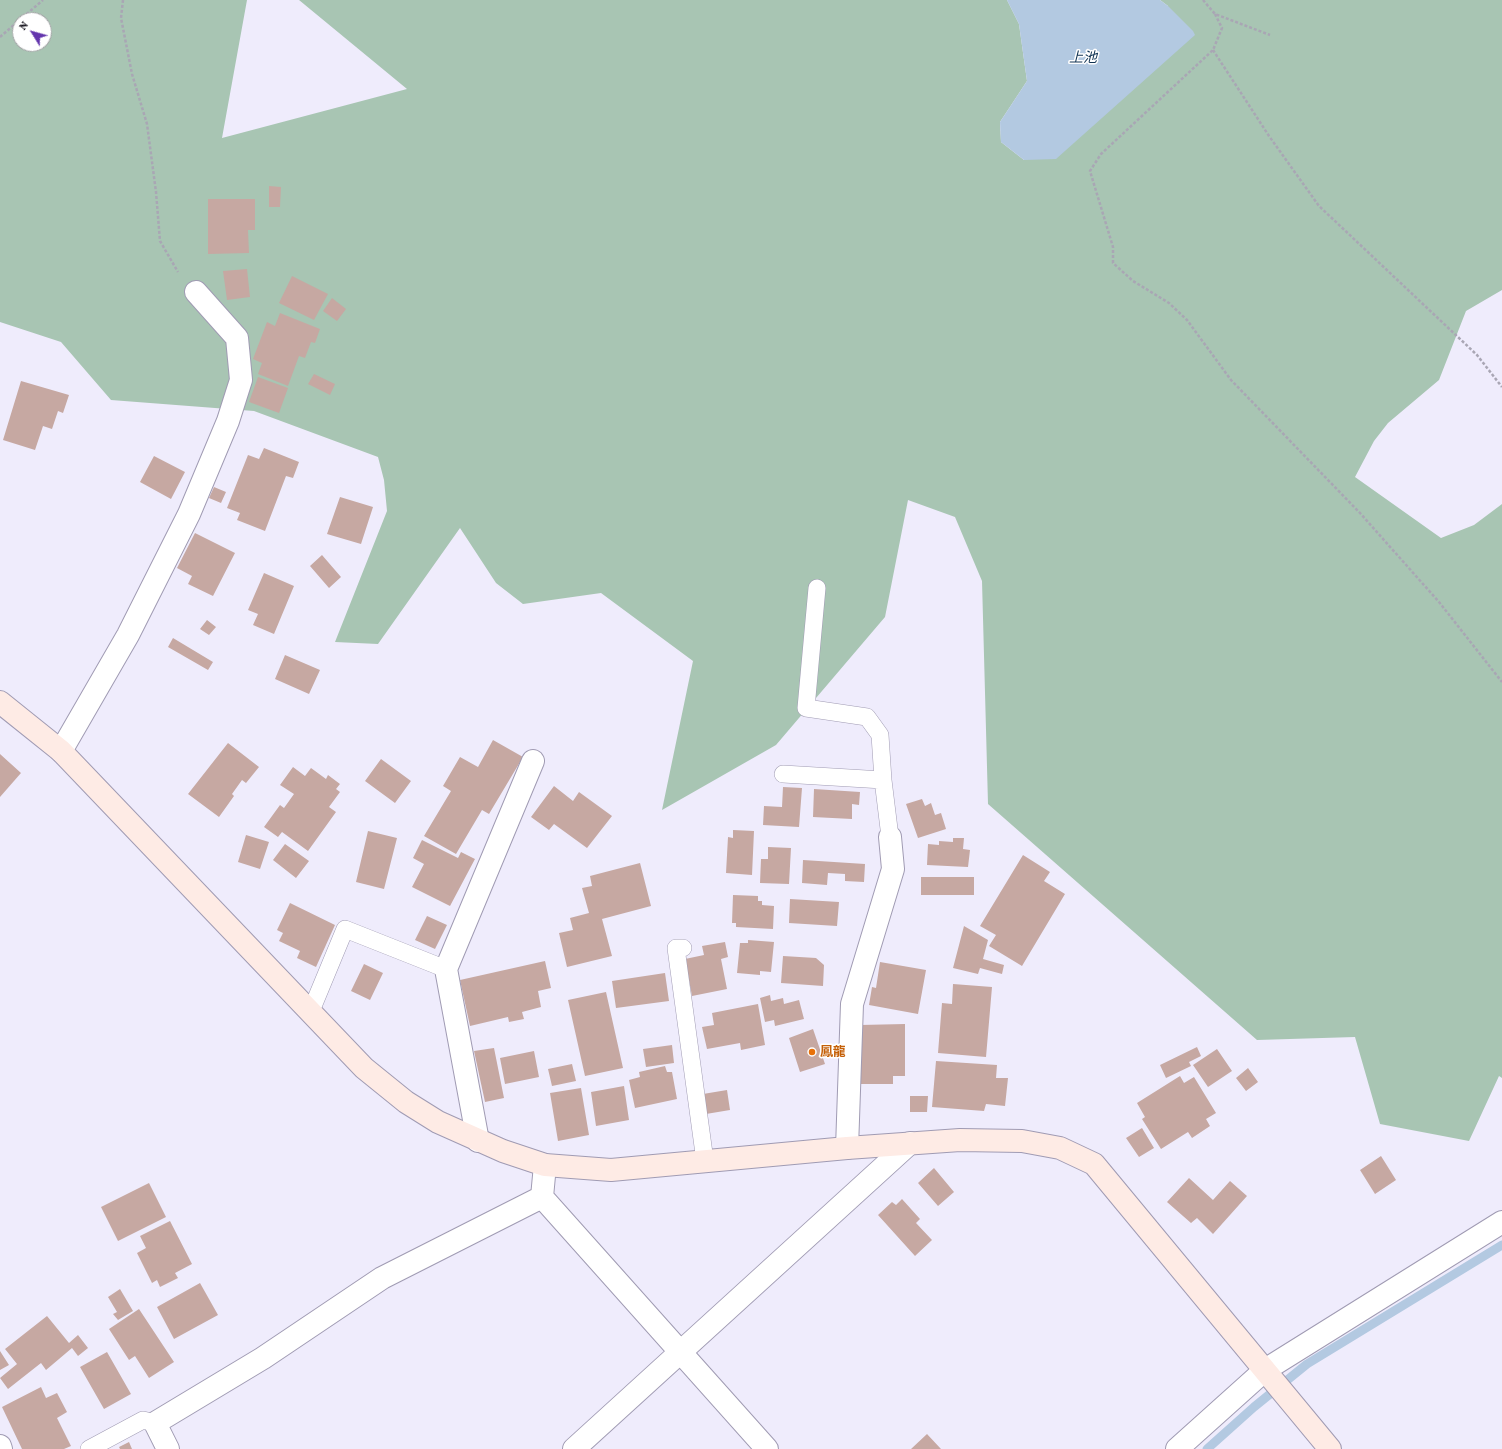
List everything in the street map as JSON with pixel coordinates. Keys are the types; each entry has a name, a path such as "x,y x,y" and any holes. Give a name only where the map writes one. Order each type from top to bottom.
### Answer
{"street":[{"path":"61,751 128,635 189,514 228,421 241,380 237,338 196,292"},
{"path":"0,702 61,751 364,1068 406,1102 438,1122 478,1141 545,1165 611,1170 847,1148 960,1140 1022,1141 1060,1148 1094,1164 1330,1449"},
{"path":"478,1141 446,969 533,761"},
{"path":"847,1148 852,1004 893,869 890,837"},
{"path":"574,1449 910,1143"},
{"path":"545,1165 542,1197 767,1449"},
{"path":"168,1449 154,1423 262,1358 382,1278 542,1197"},
{"path":"1177,1449 1265,1370 1502,1222"}],"lane":[{"path":"816,588 806,708 867,716 880,735 883,780 890,837"},
{"path":"783,774 883,780"},
{"path":"311,1011 345,929 446,969"},
{"path":"683,948 676,948 705,1161"},
{"path":"89,1449 143,1420 154,1423"}],"path":[{"path":"0,37 43,0"},
{"path":"123,0 121,18 132,74 147,124 156,192 160,241 181,277 196,292"},
{"path":"1203,0 1215,14 1222,28 1213,50 1101,154 1090,171 1113,248 1113,263 1133,281 1169,303 1187,320 1231,380 1360,513 1440,602 1502,682"},
{"path":"1215,14 1270,35"},
{"path":"1213,50 1269,136 1319,206 1477,355 1502,387"}],"green space":[{"path":"0,0 247,0 222,138 407,89 299,0 1007,0 1019,24 1027,81 1000,122 1001,142 1024,160 1168,6 1160,0 1502,0 1502,290 1466,311 1439,380 1388,423 1374,441 1355,477 1441,538 1474,525 1502,504 1502,1078 1499,1076 1469,1141 1380,1124 1355,1037 1257,1040 988,804 982,581 955,517 908,500 885,617 776,745 662,810 693,661 601,593 523,604 496,583 460,528 378,644 335,642 387,511 384,480 378,457 254,411 111,400 61,342 0,322"}],"water":[{"name":"上池","path":"1007,0 1160,0 1193,31 1195,35 1056,159 1024,160 1001,142 1000,122 1027,81 1019,24"}],"building":[{"path":"269,186 281,187 280,207 269,207"},
{"path":"208,199 255,199 255,230 248,230 249,253 208,254"},
{"path":"247,269 250,297 227,300 223,271"},
{"path":"292,276 328,294 314,320 279,303"},
{"path":"332,298 346,309 337,321 323,311"},
{"path":"280,313 320,329 315,343 311,342 305,358 299,356 288,386 258,374 262,363 253,359 267,322 275,326"},
{"path":"314,374 335,384 330,395 308,384"},
{"path":"258,377 288,388 279,413 249,402"},
{"path":"21,381 69,395 63,413 58,411 52,429 43,426 35,450 3,440"},
{"path":"264,448 299,462 293,478 286,476 265,531 237,520 240,513 227,508 248,455 259,459"},
{"path":"154,456 185,472 171,499 140,482"},
{"path":"214,487 226,492 221,503 209,498"},
{"path":"340,497 373,507 361,544 327,534"},
{"path":"195,533 235,553 213,596 188,584 192,576 177,568"},
{"path":"322,555 341,577 329,588 310,566"},
{"path":"264,573 294,586 274,634 253,625 258,614 248,610"},
{"path":"207,620 216,627 209,635 200,629"},
{"path":"173,638 213,662 208,670 168,647"},
{"path":"285,655 320,670 309,694 275,679"},
{"path":"493,740 523,757 489,814 482,810 456,854 424,836 451,791 443,786 460,757 478,767"},
{"path":"228,743 259,767 246,783 242,780 232,794 234,796 219,817 188,794"},
{"path":"0,754 21,773 0,797"},
{"path":"381,759 411,781 395,803 365,781"},
{"path":"293,767 305,776 311,768 326,779 328,775 340,784 336,789 340,792 329,807 336,812 308,851 282,832 278,837 264,827 280,805 284,808 294,794 280,785"},
{"path":"554,786 573,801 579,792 612,816 587,848 554,824 549,830 531,817"},
{"path":"783,787 802,788 799,827 763,825 764,806 782,807"},
{"path":"814,789 860,792 859,805 852,804 852,819 813,817"},
{"path":"922,799 925,806 931,803 935,815 941,813 946,829 918,838 906,804"},
{"path":"733,830 754,831 752,875 726,873 728,837 733,838"},
{"path":"368,831 397,838 384,889 356,882"},
{"path":"246,835 269,842 260,869 238,862"},
{"path":"953,838 964,838 963,849 970,850 968,867 927,865 928,844 939,845 939,841 953,842"},
{"path":"422,840 458,858 461,852 475,859 450,906 412,887 424,864 413,858"},
{"path":"285,844 309,861 296,878 273,860"},
{"path":"768,847 791,848 789,884 760,883 761,859 768,859"},
{"path":"1023,855 1050,872 1044,881 1065,894 1022,966 989,946 996,935 980,926"},
{"path":"803,860 865,864 864,882 845,881 845,874 828,873 827,885 802,883"},
{"path":"640,863 651,906 602,919 612,956 567,967 559,933 573,930 570,918 589,913 582,888 592,886 590,876"},
{"path":"921,877 974,877 974,895 921,895"},
{"path":"733,895 758,896 758,901 762,901 762,905 774,906 773,929 736,927 736,923 732,923"},
{"path":"790,899 839,902 837,926 789,923"},
{"path":"290,903 335,925 316,967 297,958 300,951 279,941 283,933 277,930"},
{"path":"427,916 447,925 435,949 415,940"},
{"path":"964,926 988,940 983,959 1004,965 1002,974 980,968 978,974 953,968"},
{"path":"748,940 774,942 771,972 760,971 760,975 737,973 740,943 748,943"},
{"path":"725,942 728,957 721,959 727,989 692,996 685,959 704,955 702,946"},
{"path":"783,956 816,958 824,965 823,986 781,983"},
{"path":"545,961 551,988 538,991 541,1007 522,1012 524,1019 509,1022 508,1017 470,1026 460,980"},
{"path":"880,962 926,970 918,1014 869,1005 872,987 876,988"},
{"path":"364,964 383,973 370,1000 351,991"},
{"path":"665,973 669,1001 616,1008 612,981"},
{"path":"953,984 992,987 986,1057 938,1053 942,1003 952,1004"},
{"path":"606,992 623,1068 585,1076 568,1000"},
{"path":"770,995 771,1001 783,998 784,1004 799,1000 804,1019 775,1026 774,1020 765,1022 760,998"},
{"path":"758,1004 765,1045 741,1050 740,1043 707,1049 702,1027 714,1025 712,1013"},
{"path":"905,1024 905,1076 893,1076 893,1084 861,1084 860,1025"},
{"path":"813,1029 825,1064 800,1072 789,1038"},
{"path":"672,1045 674,1063 646,1067 643,1049"},
{"path":"1197,1047 1201,1056 1189,1062 1191,1066 1166,1078 1160,1065"},
{"path":"494,1048 504,1098 485,1102 474,1051"},
{"path":"1217,1049 1232,1071 1208,1087 1193,1065"},
{"path":"534,1051 539,1077 505,1084 500,1058"},
{"path":"936,1061 997,1065 996,1078 1008,1078 1005,1106 986,1104 984,1111 932,1107"},
{"path":"572,1064 576,1081 552,1086 548,1069"},
{"path":"665,1066 667,1072 672,1072 677,1099 635,1108 629,1080 640,1077 639,1072"},
{"path":"1248,1068 1258,1082 1246,1091 1236,1078"},
{"path":"1180,1076 1184,1083 1194,1077 1216,1113 1206,1119 1210,1126 1192,1138 1188,1132 1161,1149 1142,1119 1145,1117 1137,1103"},
{"path":"624,1086 629,1120 596,1126 591,1092"},
{"path":"581,1088 589,1135 558,1141 550,1093"},
{"path":"727,1090 730,1110 706,1114 703,1094"},
{"path":"910,1096 928,1096 927,1112 910,1112"},
{"path":"1142,1128 1154,1148 1139,1157 1126,1138"},
{"path":"1381,1156 1396,1180 1375,1194 1360,1170"},
{"path":"934,1168 954,1192 938,1206 918,1183"},
{"path":"1189,1178 1213,1200 1230,1181 1247,1196 1213,1234 1197,1218 1191,1223 1167,1202"},
{"path":"149,1183 166,1217 118,1241 101,1207"},
{"path":"902,1199 920,1219 916,1223 932,1240 915,1256 878,1215 892,1202 896,1205"},
{"path":"170,1221 192,1264 175,1273 178,1278 160,1287 157,1280 152,1283 137,1253 146,1248 140,1236"},
{"path":"200,1283 218,1315 174,1339 157,1307"},
{"path":"120,1289 133,1311 118,1320 113,1314 117,1312 108,1297"},
{"path":"139,1309 174,1362 149,1378 135,1356 129,1360 109,1329"},
{"path":"47,1316 69,1343 78,1335 88,1348 78,1356 72,1348 46,1370 41,1363 8,1389 0,1378 17,1364 5,1349"},
{"path":"0,1351 9,1365 0,1370"},
{"path":"107,1352 131,1394 104,1409 80,1367"},
{"path":"41,1387 46,1398 57,1393 67,1412 57,1418 71,1446 64,1449 22,1449 2,1407"},
{"path":"927,1434 941,1449 911,1449"},
{"path":"129,1442 132,1449 120,1449 119,1447"}],"waterway":[{"path":"1207,1449 1254,1407 1307,1364 1502,1245"}],"place":[{"name":"鳳龍","path":"812,1052"}]}
